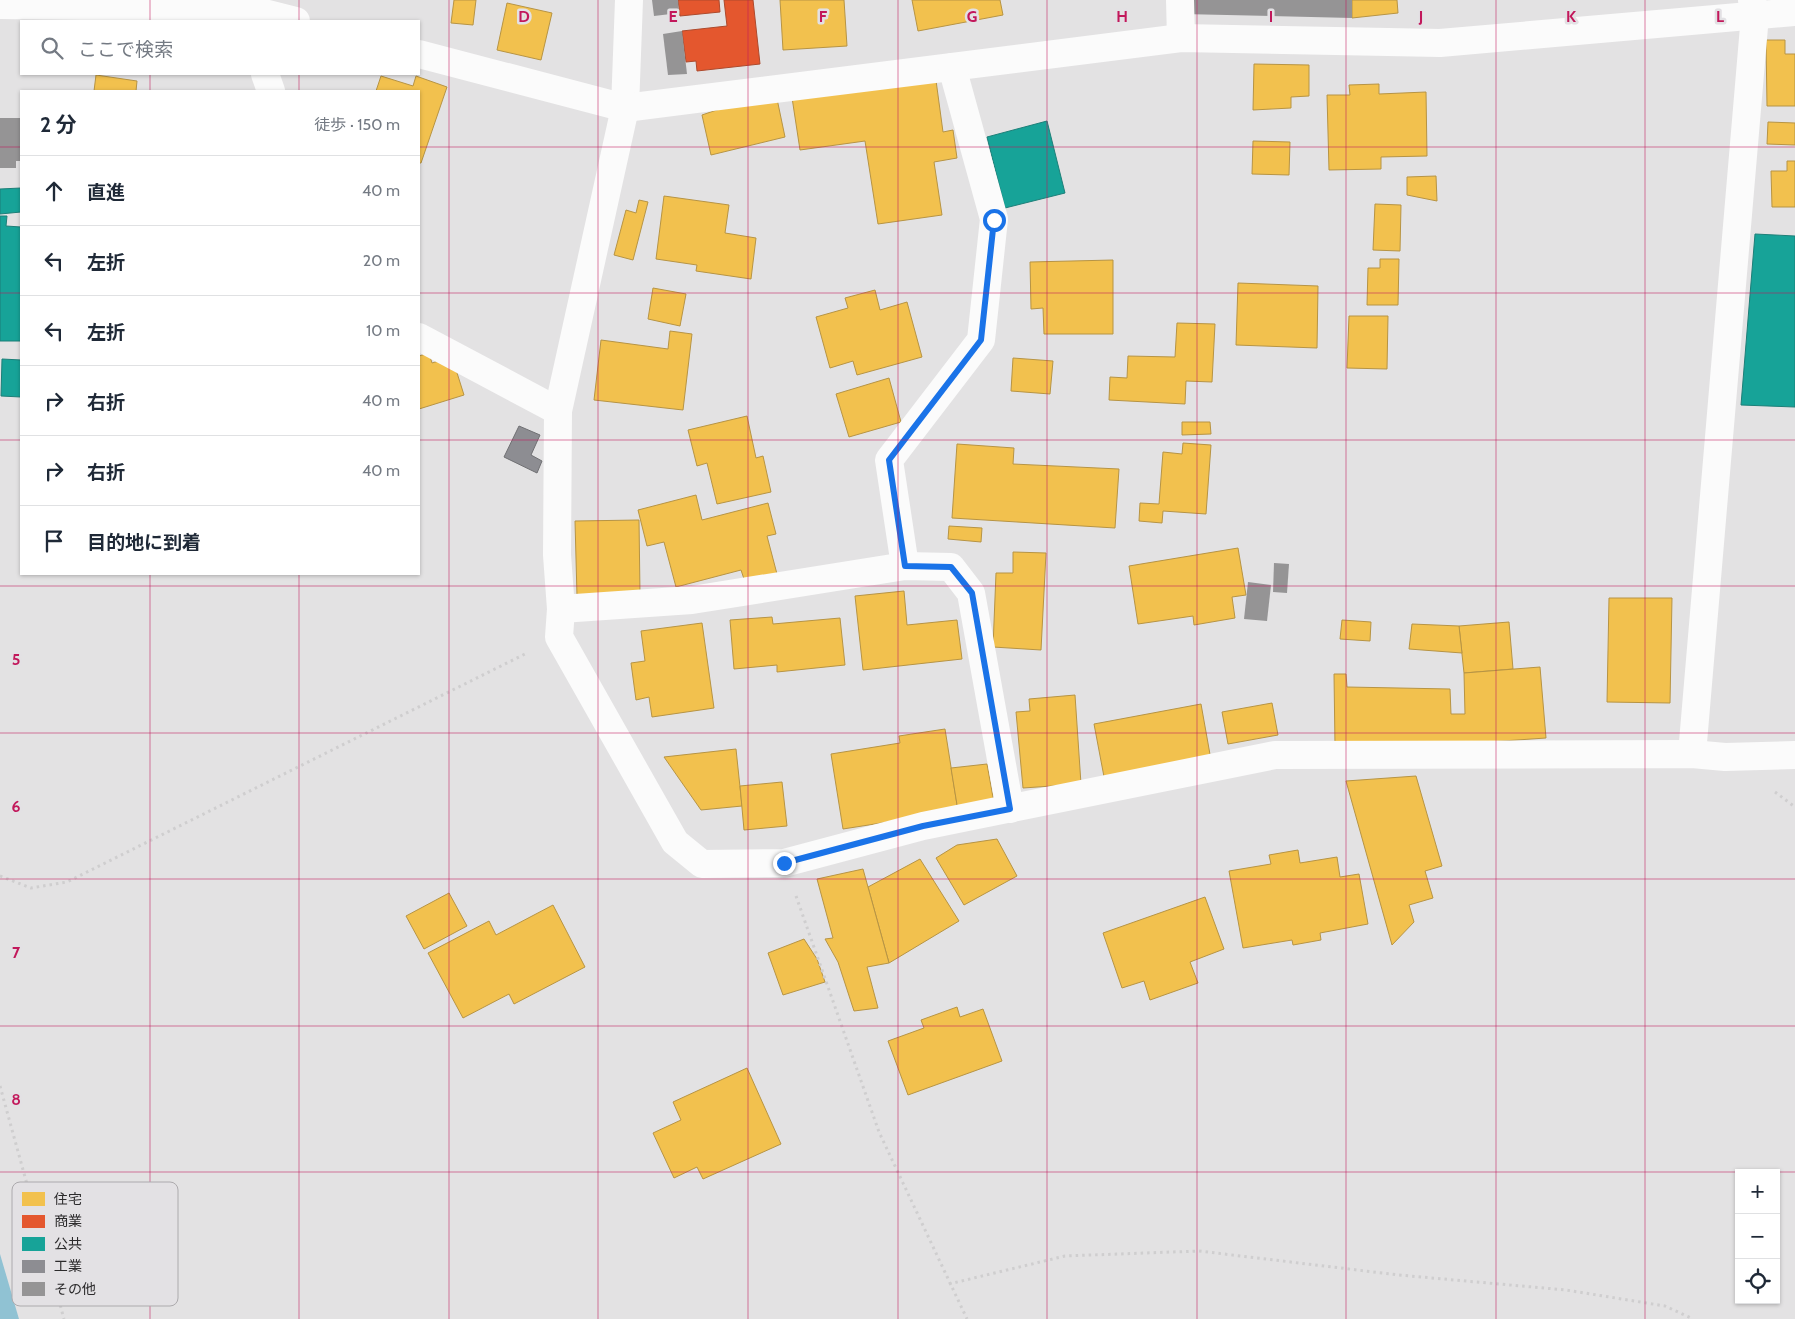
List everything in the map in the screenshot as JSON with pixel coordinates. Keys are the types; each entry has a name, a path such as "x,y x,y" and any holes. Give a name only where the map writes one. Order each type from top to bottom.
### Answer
{"street":[{"path":"629,0 625,108 558,411 556,555 561,609 559,637 675,842 702,864 784,863 923,826 1275,755 1692,754 1725,757 1795,755"},
{"path":"1180,0 1181,38"},
{"path":"0,5 245,10 291,20"},
{"path":"420,54 625,108 1181,38 1440,43 1753,7 1795,12"},
{"path":"1692,754 1753,7"},
{"path":"905,566 889,460 981,340 994,220 952,67"},
{"path":"266,75 271,90"},
{"path":"420,338 558,411"},
{"path":"561,609 692,600 905,566 951,567 972,593 1010,809"}],"path":[{"path":"0,876 31,888 67,882 559,637"},
{"path":"784,863 879,1132 967,1319"},
{"path":"0,1086 26,1182"},
{"path":"949,1284 1065,1256 1199,1251 1398,1275 1566,1290 1665,1306 1693,1319"},
{"path":"60,1306 64,1319"}],"water":[{"path":"0,1254 12,1295 12,1306 15,1306 19,1319 0,1319"}],"building: 住宅":[{"path":"454,0 476,0 473,25 451,23"},
{"path":"780,0 844,0 847,46 783,50"},
{"path":"912,0 1000,0 1003,15 918,31"},
{"path":"1352,0 1397,0 1398,13 1352,18"},
{"path":"507,3 552,13 541,60 497,50"},
{"path":"1766,40 1785,40 1785,54 1795,54 1795,106 1767,106"},
{"path":"1254,64 1309,65 1309,96 1291,97 1291,108 1253,110"},
{"path":"935,73 943,132 953,130 957,158 934,162 942,215 878,224 865,141 800,150 791,91"},
{"path":"96,75 137,81 136,90 94,90"},
{"path":"381,76 413,86 416,76 447,87 421,163 420,90 376,90"},
{"path":"1379,84 1379,94 1426,92 1427,156 1381,157 1381,169 1329,170 1327,95 1350,95 1349,85"},
{"path":"776,94 785,137 711,155 702,115 743,101"},
{"path":"1768,122 1795,123 1795,145 1767,144"},
{"path":"1253,141 1290,142 1289,175 1252,174"},
{"path":"1787,161 1795,161 1795,207 1772,207 1771,171 1787,171"},
{"path":"1436,176 1437,201 1407,195 1407,177"},
{"path":"664,196 729,205 725,233 756,238 751,279 696,271 697,265 656,259"},
{"path":"639,200 648,202 633,260 614,255 626,210 636,213"},
{"path":"1375,204 1401,205 1400,251 1373,250"},
{"path":"1380,259 1399,259 1398,305 1367,305 1368,268 1380,268"},
{"path":"1113,260 1113,334 1044,334 1043,308 1031,309 1030,262"},
{"path":"1238,283 1318,286 1317,348 1236,345"},
{"path":"653,288 686,294 680,326 648,319"},
{"path":"875,290 880,310 907,302 922,357 857,375 853,361 830,368 816,317 848,308 845,298"},
{"path":"1349,316 1388,316 1387,369 1347,368"},
{"path":"1177,323 1215,324 1212,382 1186,381 1185,404 1109,400 1110,377 1127,378 1128,356 1175,357"},
{"path":"670,331 692,334 683,410 594,400 601,340 668,349"},
{"path":"429,353 432,363 452,357 464,395 420,409 420,356"},
{"path":"1013,358 1053,361 1050,394 1011,391"},
{"path":"889,378 901,422 849,437 836,394"},
{"path":"747,416 756,458 763,456 771,492 717,504 707,463 697,466 688,430"},
{"path":"1182,422 1210,422 1211,434 1182,435"},
{"path":"1183,443 1211,445 1206,514 1163,511 1162,523 1139,521 1140,503 1159,504 1163,452 1182,454"},
{"path":"957,444 1014,448 1013,464 1119,469 1115,528 952,518"},
{"path":"696,495 702,520 768,503 776,534 767,536 777,574 745,582 741,570 676,587 664,542 647,546 638,510"},
{"path":"639,520 640,594 577,596 575,521"},
{"path":"949,526 982,528 981,542 948,539"},
{"path":"1238,548 1246,595 1232,597 1235,618 1194,625 1193,616 1138,624 1129,566"},
{"path":"1013,552 1046,553 1041,650 993,647 996,573 1013,573"},
{"path":"904,591 907,625 957,620 962,659 863,670 855,596"},
{"path":"1609,598 1672,598 1670,703 1607,702"},
{"path":"772,617 773,624 840,618 845,665 777,672 777,665 734,669 730,620"},
{"path":"1342,620 1371,622 1370,641 1340,639"},
{"path":"1509,622 1513,669 1464,673 1459,626"},
{"path":"702,623 714,708 652,717 649,697 636,700 631,663 645,661 641,631"},
{"path":"1412,624 1459,626 1462,653 1409,649"},
{"path":"1540,667 1546,738 1416,747 1335,746 1334,674 1346,674 1347,687 1450,689 1451,714 1465,714 1464,673"},
{"path":"1075,695 1081,784 1023,788 1016,712 1030,711 1029,699"},
{"path":"1272,703 1278,735 1228,744 1222,712"},
{"path":"1201,704 1211,760 1105,782 1094,724"},
{"path":"945,729 958,811 843,829 831,754 900,743 899,736"},
{"path":"736,749 742,806 701,810 664,757"},
{"path":"987,764 994,803 958,811 951,768"},
{"path":"1416,776 1442,866 1425,871 1433,898 1409,905 1414,922 1392,945 1346,781"},
{"path":"782,782 787,826 744,830 740,786"},
{"path":"997,839 1017,876 964,905 936,858 957,845"},
{"path":"1298,850 1300,863 1337,857 1340,877 1359,874 1368,924 1320,933 1321,940 1293,945 1292,940 1243,948 1229,871 1271,864 1269,855"},
{"path":"920,859 959,921 889,963 868,887"},
{"path":"863,869 889,963 867,967 878,1008 854,1011 838,962 825,939 833,938 817,879"},
{"path":"449,893 467,926 424,949 406,916"},
{"path":"1205,897 1224,949 1190,962 1198,983 1150,1000 1144,981 1122,988 1103,933"},
{"path":"553,905 585,967 514,1004 509,994 463,1018 428,953 489,921 496,935"},
{"path":"804,939 817,959 825,982 783,995 768,953"},
{"path":"957,1007 960,1017 983,1009 1002,1061 908,1095 888,1041 924,1028 921,1020"},
{"path":"747,1068 781,1144 703,1179 697,1167 674,1178 653,1133 681,1120 673,1102"}],"building: 商業":[{"path":"678,0 719,0 720,12 680,16"},
{"path":"724,0 753,0 760,64 697,71 696,61 686,62 682,31 727,26"}],"building: 公共":[{"path":"1047,121 1065,193 1005,208 987,137"},
{"path":"20,188 20,212 0,214 0,189"},
{"path":"0,216 7,216 6,226 20,227 20,341 0,341"},
{"path":"1755,234 1795,236 1795,407 1741,405"},
{"path":"2,359 20,360 20,397 1,396"}],"building: 工業":[{"path":"519,426 540,435 531,455 542,461 537,473 504,457"}],"building: その他":[{"path":"652,0 678,0 679,13 654,16"},
{"path":"1183,0 1352,0 1352,18 1182,14"},
{"path":"682,31 687,74 668,75 663,34"},
{"path":"0,118 20,118 20,161 16,161 16,168 0,168"},
{"path":"1274,563 1289,564 1287,593 1273,592"},
{"path":"1248,582 1271,585 1267,621 1244,619"}],"route":[{"path":"784,863 923,826 1010,809 972,593 951,567 905,566 889,460 981,340 994,220"}]}
